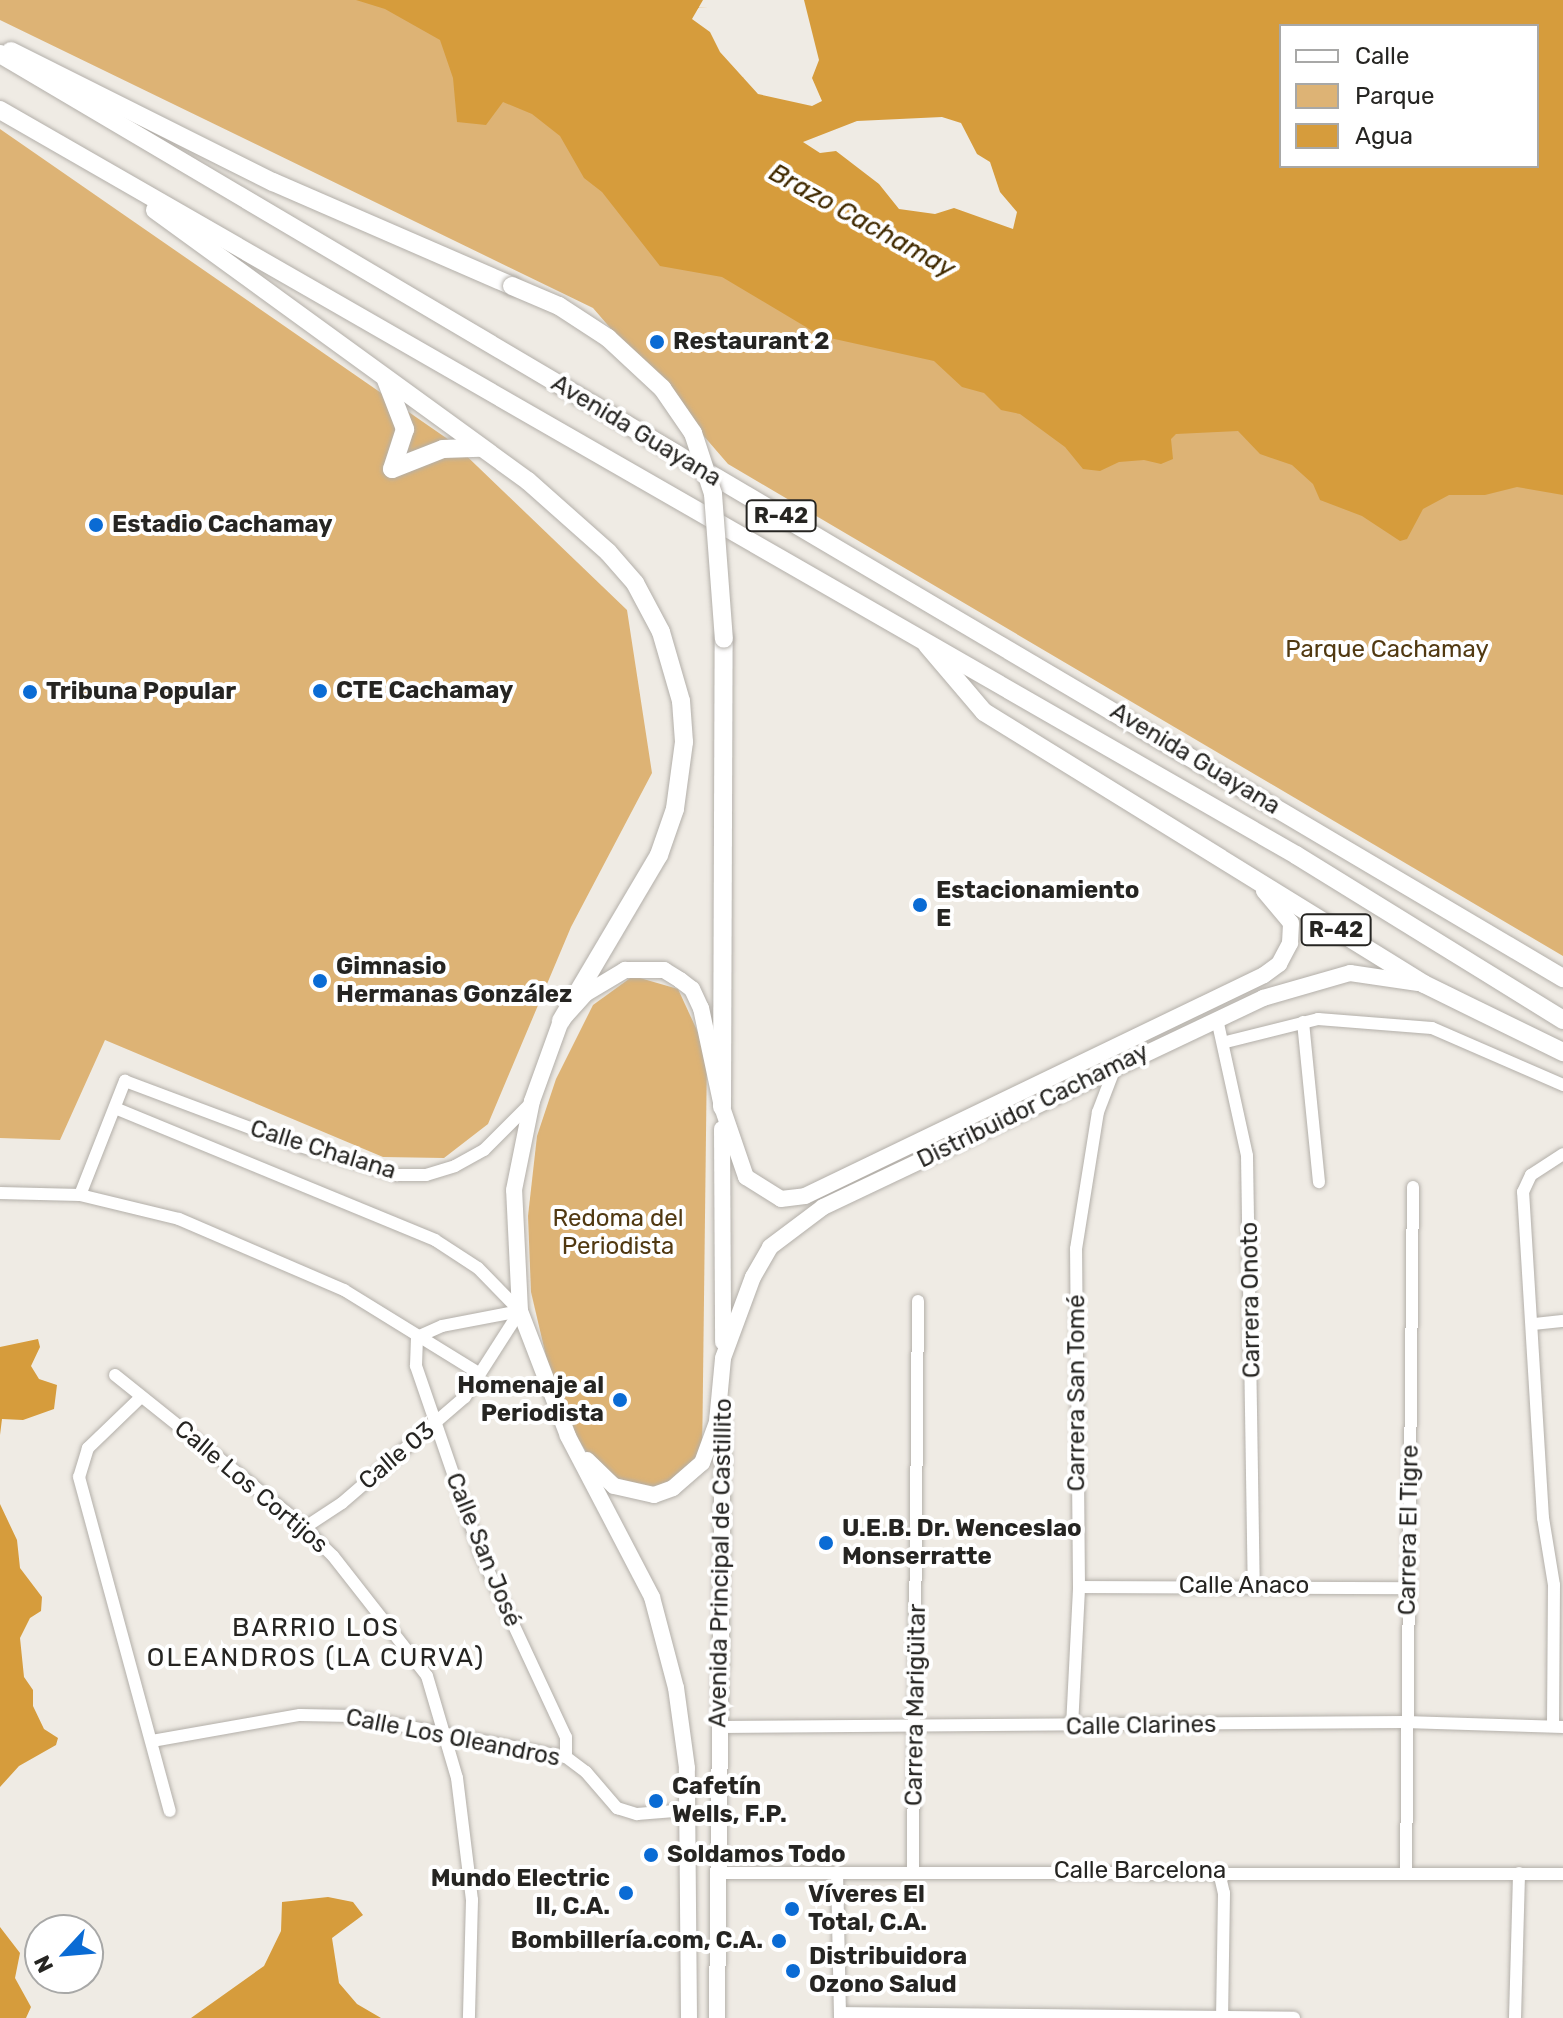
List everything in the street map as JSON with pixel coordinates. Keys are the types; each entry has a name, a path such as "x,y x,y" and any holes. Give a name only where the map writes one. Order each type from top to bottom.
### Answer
{"main road":[{"path":"0,46 41,62 273,182 559,306 608,338 662,388 693,433 713,494 724,639 722,1107"},
{"name":"Avenida Guayana","path":"0,54 1563,978"},
{"name":"Avenida Guayana","path":"0,110 1296,855 1563,1020"},
{"path":"82,157 482,448 573,520 635,583 661,632 681,701 681,776 659,855 561,1021"},
{"path":"382,375 394,391 405,429 392,469 443,449 482,448"},
{"name":"Distribuidor Cachamay","path":"923,639 984,712 1424,984 1563,1052"},
{"name":"Distribuidor Cachamay","path":"722,1107 736,1156 759,1189 781,1199 805,1196 831,1185 1035,1082 1242,988 1279,964 1290,943 1291,923 1248,876"},
{"path":"561,1021 605,978 625,970 664,970 692,989 701,1008 722,1107"},
{"name":"Distribuidor Cachamay","path":"723,1358 753,1277 770,1247 794,1224 1116,1065 1217,1019 1322,977 1375,974 1424,984"},
{"name":"Avenida Principal de Castillito","path":"561,1021 532,1101 514,1190 520,1311 568,1436 652,1597 685,1733 689,2018"},
{"name":"Avenida Principal de Castillito","path":"717,2018 722,1107"},
{"path":"568,1436 614,1486 654,1495 670,1490 702,1463 712,1439 723,1358"}],"street":[{"name":"Carrera Onoto","path":"1217,1019 1226,1042 1247,1156 1254,1585"},
{"path":"1226,1042 1303,1022 1381,1021 1432,1028 1563,1085"},
{"path":"1303,1022 1319,1182"},
{"name":"Carrera San Tomé","path":"1072,1727 1079,1587 1076,1249 1098,1112 1116,1065"},
{"name":"Calle Chalana","path":"80,1195 125,1081 293,1144 397,1175 426,1175 484,1150 532,1101"},
{"name":"Calle Chalana","path":"115,1108 435,1240 478,1268 520,1311"},
{"path":"1558,1726 1554,1585 1543,1518 1534,1324 1523,1192 1531,1175 1561,1159"},
{"name":"Carrera El Tigre","path":"1406,1873 1405,1722 1413,1187"},
{"path":"0,1193 80,1195 192,1224 344,1290 477,1372"},
{"name":"Carrera Marigüitar","path":"913,1869 918,1728 918,1301"},
{"path":"417,1337 442,1326 520,1311"},
{"name":"Calle 03","path":"304,1528 342,1503 465,1397 477,1372 520,1311"},
{"path":"1534,1324 1563,1321"},
{"name":"Calle San José","path":"417,1337 416,1366 434,1425 481,1555 566,1737 566,1757"},
{"name":"Calle Los Cortijos","path":"115,1375 207,1444 304,1528 333,1556 427,1676 449,1737 472,1900 469,2018"},
{"path":"141,1397 88,1448 79,1477 170,1811"},
{"name":"Calle Anaco","path":"1079,1587 1254,1585 1409,1588"},
{"name":"Calle Los Oleandros","path":"152,1741 300,1715 353,1716 449,1737 566,1757 586,1772 617,1808 637,1814 687,1810"},
{"name":"Calle Clarines","path":"719,1727 1072,1727 1405,1722 1558,1726"},
{"name":"Calle Barcelona","path":"718,1873 913,1869 1563,1874"},
{"path":"837,1872 840,2015 1294,2018"},
{"path":"1219,1872 1224,1893 1222,2017"},
{"path":"1515,2018 1519,1873"}],"green space":[{"name":"Parque Cachamay","path":"0,0 428,0 1221,399 1466,494 1563,476 1563,956 728,464 593,308 0,20"},
{"name":"CTE Cachamay","path":"0,129 452,442 627,610 652,773 571,927 488,1124 444,1158 383,1157 105,1040 60,1140 0,1138"},
{"name":"Redoma del Periodista","path":"633,976 678,989 707,1052 702,1463 673,1488 630,1487 596,1466 575,1435 550,1373 531,1292 528,1216 537,1136 556,1079 593,1005"}],"water":[{"name":"Brazo Cachamay","path":"356,0 703,0 692,19 710,32 720,52 758,94 812,106 822,101 812,78 819,60 804,0 1563,0 1563,495 1517,487 1485,495 1449,495 1423,509 1407,539 1400,541 1362,516 1320,500 1313,484 1292,465 1260,454 1238,431 1176,434 1171,439 1173,459 1161,464 1144,460 1119,462 1100,471 1083,469 1065,447 1020,414 1001,410 984,393 962,387 934,361 821,336 722,277 660,266 602,192 584,178 560,136 532,114 503,102 486,125 457,122 453,78 440,40 385,9","holes":["942,117 961,123 977,154 990,162 1000,192 1017,212 1013,229 954,208 935,214 899,209 879,184 836,151 820,153 803,142 857,121"]},
{"path":"38,1339 40,1347 31,1366 39,1379 57,1385 54,1409 23,1420 2,1419 0,1435 0,1347"},
{"path":"0,1504 17,1540 20,1568 42,1597 41,1611 30,1618 20,1638 24,1677 33,1690 33,1706 44,1729 58,1738 56,1745 19,1766 0,1787"},
{"path":"328,1897 353,1902 363,1915 332,1938 339,1983 357,2004 381,2018 191,2018 264,1966 281,1931 282,1902"},
{"path":"0,1927 20,1953 15,1978 31,2007 26,2018 0,2018"}],"place":[{"name":"Restaurant 2","path":"657,342"},
{"name":"Estadio Cachamay","path":"96,525"},
{"name":"CTE Cachamay","path":"320,691"},
{"name":"Tribuna Popular","path":"30,692"},
{"name":"Estacionamiento E","path":"920,905"},
{"name":"Gimnasio Hermanas González","path":"320,981"},
{"name":"Homenaje al Periodista","path":"620,1400"},
{"name":"U.E.B. Dr. Wenceslao Monserratte","path":"826,1543"},
{"name":"Cafetín Wells, F.P.","path":"656,1801"},
{"name":"Soldamos Todo","path":"651,1855"},
{"name":"Mundo Electric II, C.A.","path":"626,1893"},
{"name":"Víveres El Total, C.A.","path":"792,1909"},
{"name":"Bombillería.com, C.A.","path":"779,1941"},
{"name":"Distribuidora Ozono Salud","path":"793,1971"}],"district":[{"name":"BARRIO LOS OLEANDROS (LA CURVA)","path":"316,1643"}]}
